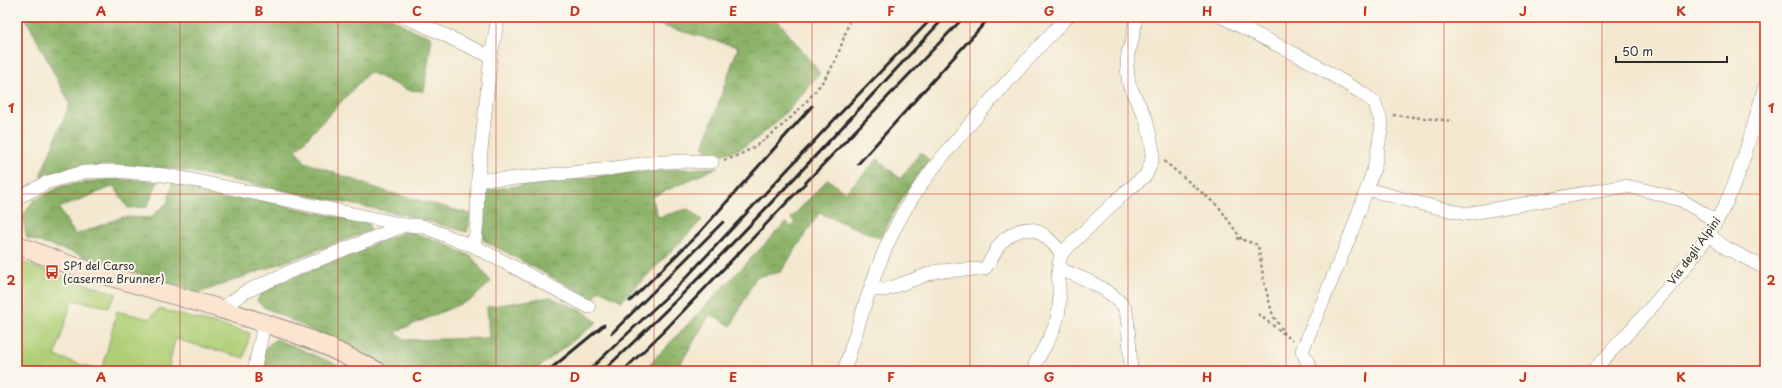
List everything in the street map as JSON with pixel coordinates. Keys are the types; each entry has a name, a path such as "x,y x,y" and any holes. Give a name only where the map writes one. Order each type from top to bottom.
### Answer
{"main road":[{"path":"17,245 67,264 221,309 264,325 307,338 377,371"}],"street":[{"path":"404,17 423,24 466,47 491,56"},
{"path":"470,244 475,240 477,233 478,179 491,56 498,17"},
{"path":"844,371 883,252 897,224 920,186 938,161 983,109 1067,17"},
{"path":"1037,371 1035,364 1051,333 1059,311 1059,261 1062,253 1122,195 1146,175 1151,163 1153,152 1146,119 1129,86 1127,67 1128,54 1136,17"},
{"path":"1222,17 1309,61 1362,93 1375,103 1382,125 1375,165 1352,234 1302,351 1312,371"},
{"name":"Via degli Alpini","path":"1593,371 1660,297 1708,234 1716,221 1724,206 1743,157 1765,86"},
{"path":"478,179 507,179 601,170 648,163 683,161 712,162"},
{"path":"17,198 48,182 84,172 116,171 164,175 192,180 406,225 422,226 464,244 470,244 589,307"},
{"path":"1367,189 1466,214 1626,186 1681,200 1716,221"},
{"path":"221,309 245,292 298,268 406,225"},
{"path":"871,289 885,290 937,271 984,269 990,263 1001,243 1010,235 1021,230 1031,228 1039,231 1062,253"},
{"path":"1708,234 1726,248 1765,268"},
{"path":"1059,270 1072,272 1114,297 1126,310 1131,371"},
{"path":"254,371 264,325"}],"path":[{"path":"712,162 735,158 763,140 786,121 818,89 834,65 849,22"},
{"path":"1390,115 1453,121"},
{"path":"1153,152 1219,207 1242,240"},
{"path":"1237,238 1258,245 1264,282 1273,316 1284,332 1302,351"},
{"path":"1258,314 1284,332"}],"green space":[{"path":"25,17 390,17 412,30 432,37 424,91 408,90 369,72 296,150 305,162 387,192 471,214 467,232 406,215 176,169 101,165 71,169 40,176 70,104"},
{"path":"645,17 775,17 820,73 783,115 762,134 739,149 712,156 703,147 738,47 656,24"},
{"path":"921,152 929,161 903,197 880,238 819,213 781,272 756,277 731,326 710,314 676,371 643,371 786,222 791,227 795,223 791,218 828,179 845,193 878,159 900,179"},
{"path":"718,167 652,197 658,217 688,209 702,220 622,301 599,290 593,299 483,240 486,190 626,173"},
{"path":"111,179 158,181 147,207 128,208 114,186 59,208 75,235 123,217 150,218 168,202 173,181 369,224 370,231 199,293 27,238 22,217 33,201 62,186"},
{"path":"406,231 441,242 472,257 491,282 472,299 395,332 406,340 489,338 487,307 550,297 584,312 597,322 534,371 380,371 384,365 264,307 257,301 263,290"},
{"path":"17,261 117,294 108,307 72,300 55,356 100,371 17,371"},
{"path":"159,309 250,333 244,358 175,339 168,371 102,371 117,311 149,319"},
{"path":"276,339 352,371 262,371 264,349"}],"railway":[{"path":"588,371 680,284 933,17"},
{"path":"603,371 648,329 734,241 945,17"},
{"path":"623,371 665,330 964,17"},
{"path":"858,164 990,17"},
{"path":"630,301 700,232 812,106"},
{"path":"612,333 723,222"},
{"path":"548,371 604,325"}],"place":[{"name":"SP1 del Carso (caserma Brunner)","path":"52,272"}]}
